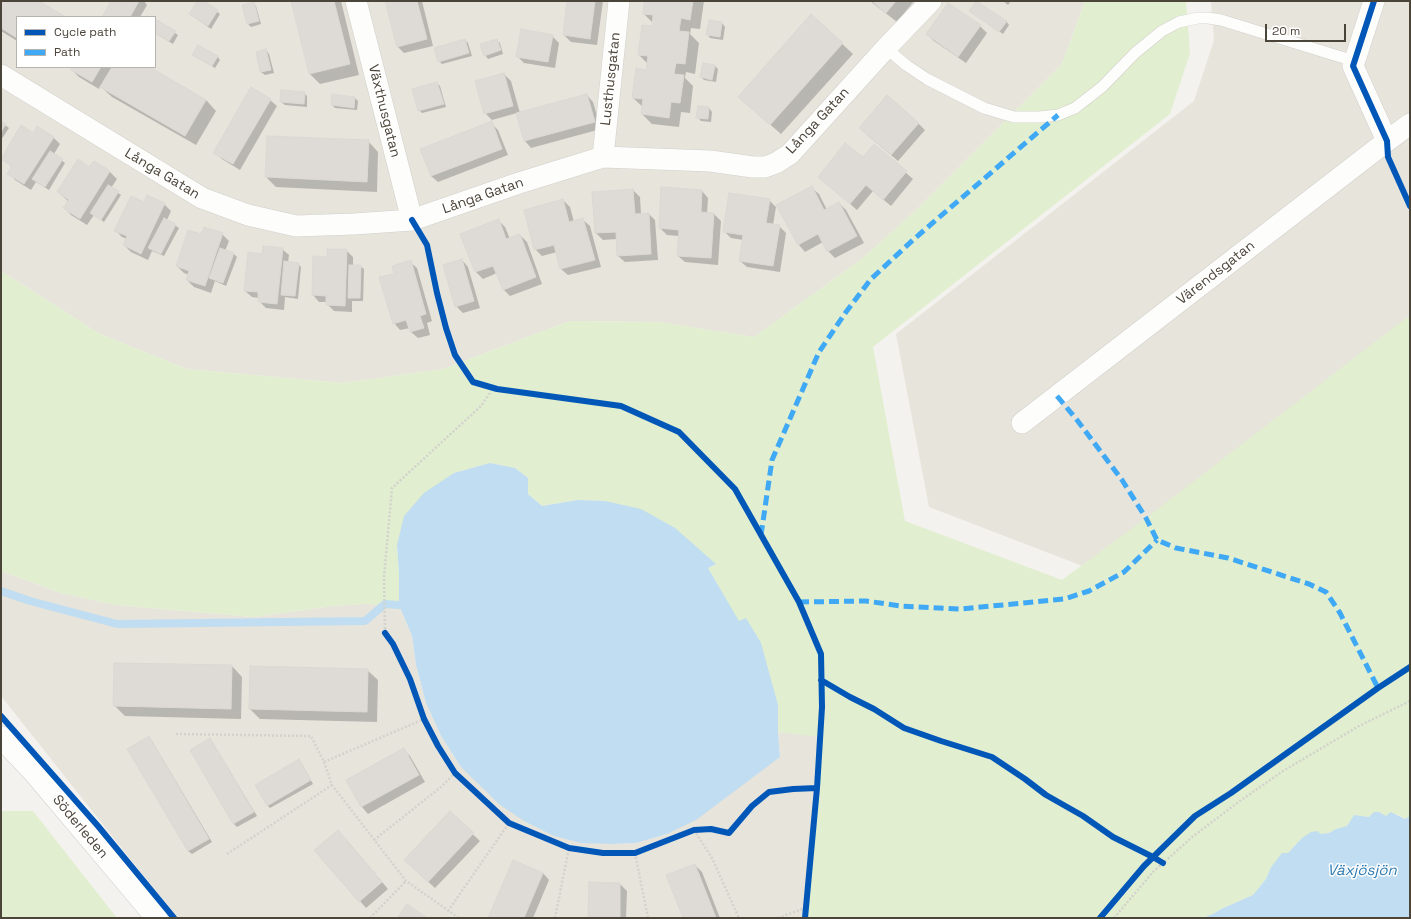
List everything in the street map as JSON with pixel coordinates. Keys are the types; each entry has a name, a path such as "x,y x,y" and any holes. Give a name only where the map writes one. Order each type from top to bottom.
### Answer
{"street":[{"name":"Växthusgatan","path":"356,1 412,220"},
{"name":"Lusthusgatan","path":"603,157 619,1"},
{"name":"Långa Gatan","path":"1,75 202,198 248,215 296,226 412,220 519,183 603,157 710,161 753,167 765,167 776,163 790,154 886,48 931,1"},
{"path":"1374,1 1353,66 1387,141"},
{"name":"Värendsgatan","path":"1022,423 1410,124"},
{"name":"Söderleden","path":"1,737 34,772 157,918"}],"lane":[{"path":"886,48 906,65 927,79 984,108 1014,117 1058,115 1075,108 1102,87 1135,53 1162,31 1179,22 1198,18 1221,20 1354,61"}],"path":[{"path":"385,633 384,577 392,488 481,406 490,393"},
{"path":"1114,918 1153,872 1191,838 1283,771 1359,726 1410,701"},
{"path":"324,762 424,719"},
{"path":"176,734 311,736 324,762 332,786 406,881 459,918"},
{"path":"374,840 441,787 455,773"},
{"path":"227,854 332,786"},
{"path":"448,911 509,823"},
{"path":"694,830 712,858 739,918"},
{"path":"555,918 569,848"},
{"path":"635,854 648,918"},
{"path":"370,918 406,881"},
{"path":"778,918 805,908"}],"shaded area":[{"path":"1,1 1085,1 1062,64 915,211 863,258 754,337 660,322 570,321 443,369 343,383 187,369 100,334 1,271"},
{"path":"1211,1 1410,1 1410,320 1085,567 929,507 896,334 1194,101 1214,40"},
{"path":"1,571 61,593 116,605 253,617 333,606 365,604 399,605 412,636 416,665 426,703 441,736 461,767 613,844 636,843 667,834 780,757 778,732 819,736 817,788 805,918 177,918 1,696"}],"green space":[{"path":"1085,1 1186,1 1190,53 1170,114 873,347 905,521 1062,580 1146,518 1410,315 1410,816 1405,819 1397,814 1386,816 1379,812 1370,817 1355,815 1347,826 1329,833 1302,838 1288,853 1271,867 1266,879 1253,895 1203,918 805,918 817,788 819,737 778,732 778,705 739,622 708,568 716,564 605,501 578,500 542,506 528,494 528,478 515,468 490,463 454,473 397,546 399,605 365,604 333,606 253,617 116,605 61,593 1,571 1,271 100,334 187,369 343,383 443,369 570,321 660,322 754,337 863,258 915,211 1062,64"},
{"path":"1,811 33,811 117,918 1,918"}],"water":[{"path":"490,463 515,468 528,478 528,494 542,506 578,500 605,501 641,509 675,528 716,564 708,568 739,621 746,618 761,643 778,705 780,757 696,820 667,834 636,843 613,844 581,843 554,836 524,821 499,804 461,767 441,736 426,703 416,665 412,636 399,605 397,545 404,516 424,493 454,473"},
{"name":"Växjösjön","path":"1374,812 1379,812 1386,816 1391,812 1405,819 1410,816 1410,918 1203,918 1253,895 1266,879 1271,867 1282,853 1288,853 1302,838 1311,832 1317,831 1321,834 1329,833 1347,826 1354,815 1369,817"}],"building":[{"path":"1,1 39,1 64,16 16,16 16,37 1,28"},
{"path":"111,1 139,1 131,16 103,16"},
{"path":"197,1 204,1 218,10 208,26 189,14"},
{"path":"291,1 334,1 350,64 309,74"},
{"path":"385,1 417,1 427,39 397,47"},
{"path":"567,1 595,1 590,39 563,35"},
{"path":"644,1 693,1 690,20 681,18 679,31 689,32 685,64 676,63 674,74 684,75 680,103 671,102 669,118 641,114 643,99 632,98 636,68 646,70 648,56 638,55 642,25 652,26 653,15 643,14"},
{"path":"872,1 896,1 886,13"},
{"path":"976,1 1007,21 999,32 969,11"},
{"path":"254,2 259,21 247,24 242,5"},
{"path":"948,3 981,25 958,57 926,34"},
{"path":"811,14 843,43 770,125 738,97"},
{"path":"156,20 176,31 169,41 156,34"},
{"path":"709,20 722,22 720,37 706,35"},
{"path":"521,29 553,35 548,62 516,57"},
{"path":"465,39 469,53 438,62 434,48"},
{"path":"497,39 501,50 484,56 480,44"},
{"path":"198,45 218,56 212,66 192,55"},
{"path":"266,49 271,70 260,72 256,52"},
{"path":"703,63 715,65 712,80 700,77"},
{"path":"72,68 100,68 92,82 71,70"},
{"path":"111,68 152,68 206,100 185,136 100,87"},
{"path":"504,73 513,106 484,114 475,81"},
{"path":"437,82 444,104 418,111 412,89"},
{"path":"251,87 271,99 233,164 213,153"},
{"path":"281,90 305,92 304,104 280,102"},
{"path":"332,94 355,97 354,108 331,105"},
{"path":"587,94 595,122 524,141 516,113"},
{"path":"887,95 919,123 891,155 859,128"},
{"path":"698,106 709,107 708,119 696,118"},
{"path":"1,121 6,124 1,132"},
{"path":"492,121 502,149 431,176 420,149"},
{"path":"21,125 33,133 37,126 54,137 24,184 7,174 12,166 1,159"},
{"path":"267,136 369,140 367,182 265,177"},
{"path":"845,143 863,157 874,144 907,171 883,200 866,185 850,204 818,177"},
{"path":"50,151 63,159 45,187 32,179"},
{"path":"78,159 89,167 94,161 110,171 80,219 63,208 69,200 57,192"},
{"path":"108,185 119,191 101,220 90,213"},
{"path":"812,186 824,210 839,202 857,236 827,252 818,234 798,245 776,205"},
{"path":"661,187 702,190 701,212 714,213 711,258 677,256 679,230 659,228"},
{"path":"633,189 635,214 649,213 651,254 617,256 616,232 595,233 592,192"},
{"path":"729,193 770,199 766,223 780,225 773,266 739,261 743,235 723,232"},
{"path":"147,195 165,203 141,254 123,245 127,236 114,231 131,196 144,202"},
{"path":"563,199 569,222 583,218 595,260 560,269 554,245 534,250 524,210"},
{"path":"164,218 176,224 161,254 148,248"},
{"path":"499,219 506,239 520,234 536,277 503,290 493,266 475,272 460,234"},
{"path":"204,227 223,233 205,286 186,280 189,271 176,266 188,230 201,234"},
{"path":"263,246 283,248 277,304 258,302 258,292 244,291 248,252 262,254"},
{"path":"220,248 234,253 223,283 209,278"},
{"path":"327,249 347,249 345,306 326,305 326,296 312,295 313,256 327,257"},
{"path":"462,259 474,301 455,307 443,265"},
{"path":"411,260 426,314 420,316 424,328 410,332 406,320 393,324 379,277 394,274 392,266"},
{"path":"284,261 299,263 295,296 281,295"},
{"path":"349,265 361,265 360,298 348,298"},
{"path":"114,663 232,665 231,709 113,706"},
{"path":"250,666 368,669 367,712 249,709"},
{"path":"149,736 209,839 188,851 127,749"},
{"path":"210,738 254,812 233,824 190,750"},
{"path":"404,748 419,775 361,807 346,780"},
{"path":"299,759 311,780 267,806 255,785"},
{"path":"450,811 474,833 428,882 404,860"},
{"path":"338,830 382,882 359,902 314,850"},
{"path":"513,860 543,873 524,918 488,918"},
{"path":"695,864 716,918 683,918 666,875"},
{"path":"589,882 620,883 620,918 588,918"},
{"path":"407,904 427,918 397,918"}],"waterway":[{"path":"1,591 30,601 117,624 365,621 385,604 399,605"}],"marked path":[{"path":"761,535 772,460 819,352 846,312 871,279 914,239 1058,115"},
{"path":"1057,396 1122,480 1146,518 1157,540 1176,548 1228,558 1309,584 1326,592 1340,613 1378,688"},
{"path":"799,602 866,601 901,606 961,609 1064,599 1089,591 1124,572 1157,540"}],"cycle path":[{"path":"1374,1 1353,66 1387,141 1388,157 1410,206"},
{"path":"412,220 427,245 437,293 455,355 473,382 497,389 621,406 679,432 735,489 799,602 821,654 822,707 817,788 805,918"},
{"path":"385,633 393,644 410,679 424,719 438,746 455,773 509,823 569,848 603,853 635,853 694,830 711,829 729,833 752,806 769,792 817,788"},
{"path":"1100,918 1144,866 1195,816 1231,793 1378,688 1410,667"},
{"path":"821,680 874,709 904,728 992,757 1046,795 1083,816 1113,837 1163,863"},
{"path":"1,716 98,826 174,918"}]}
